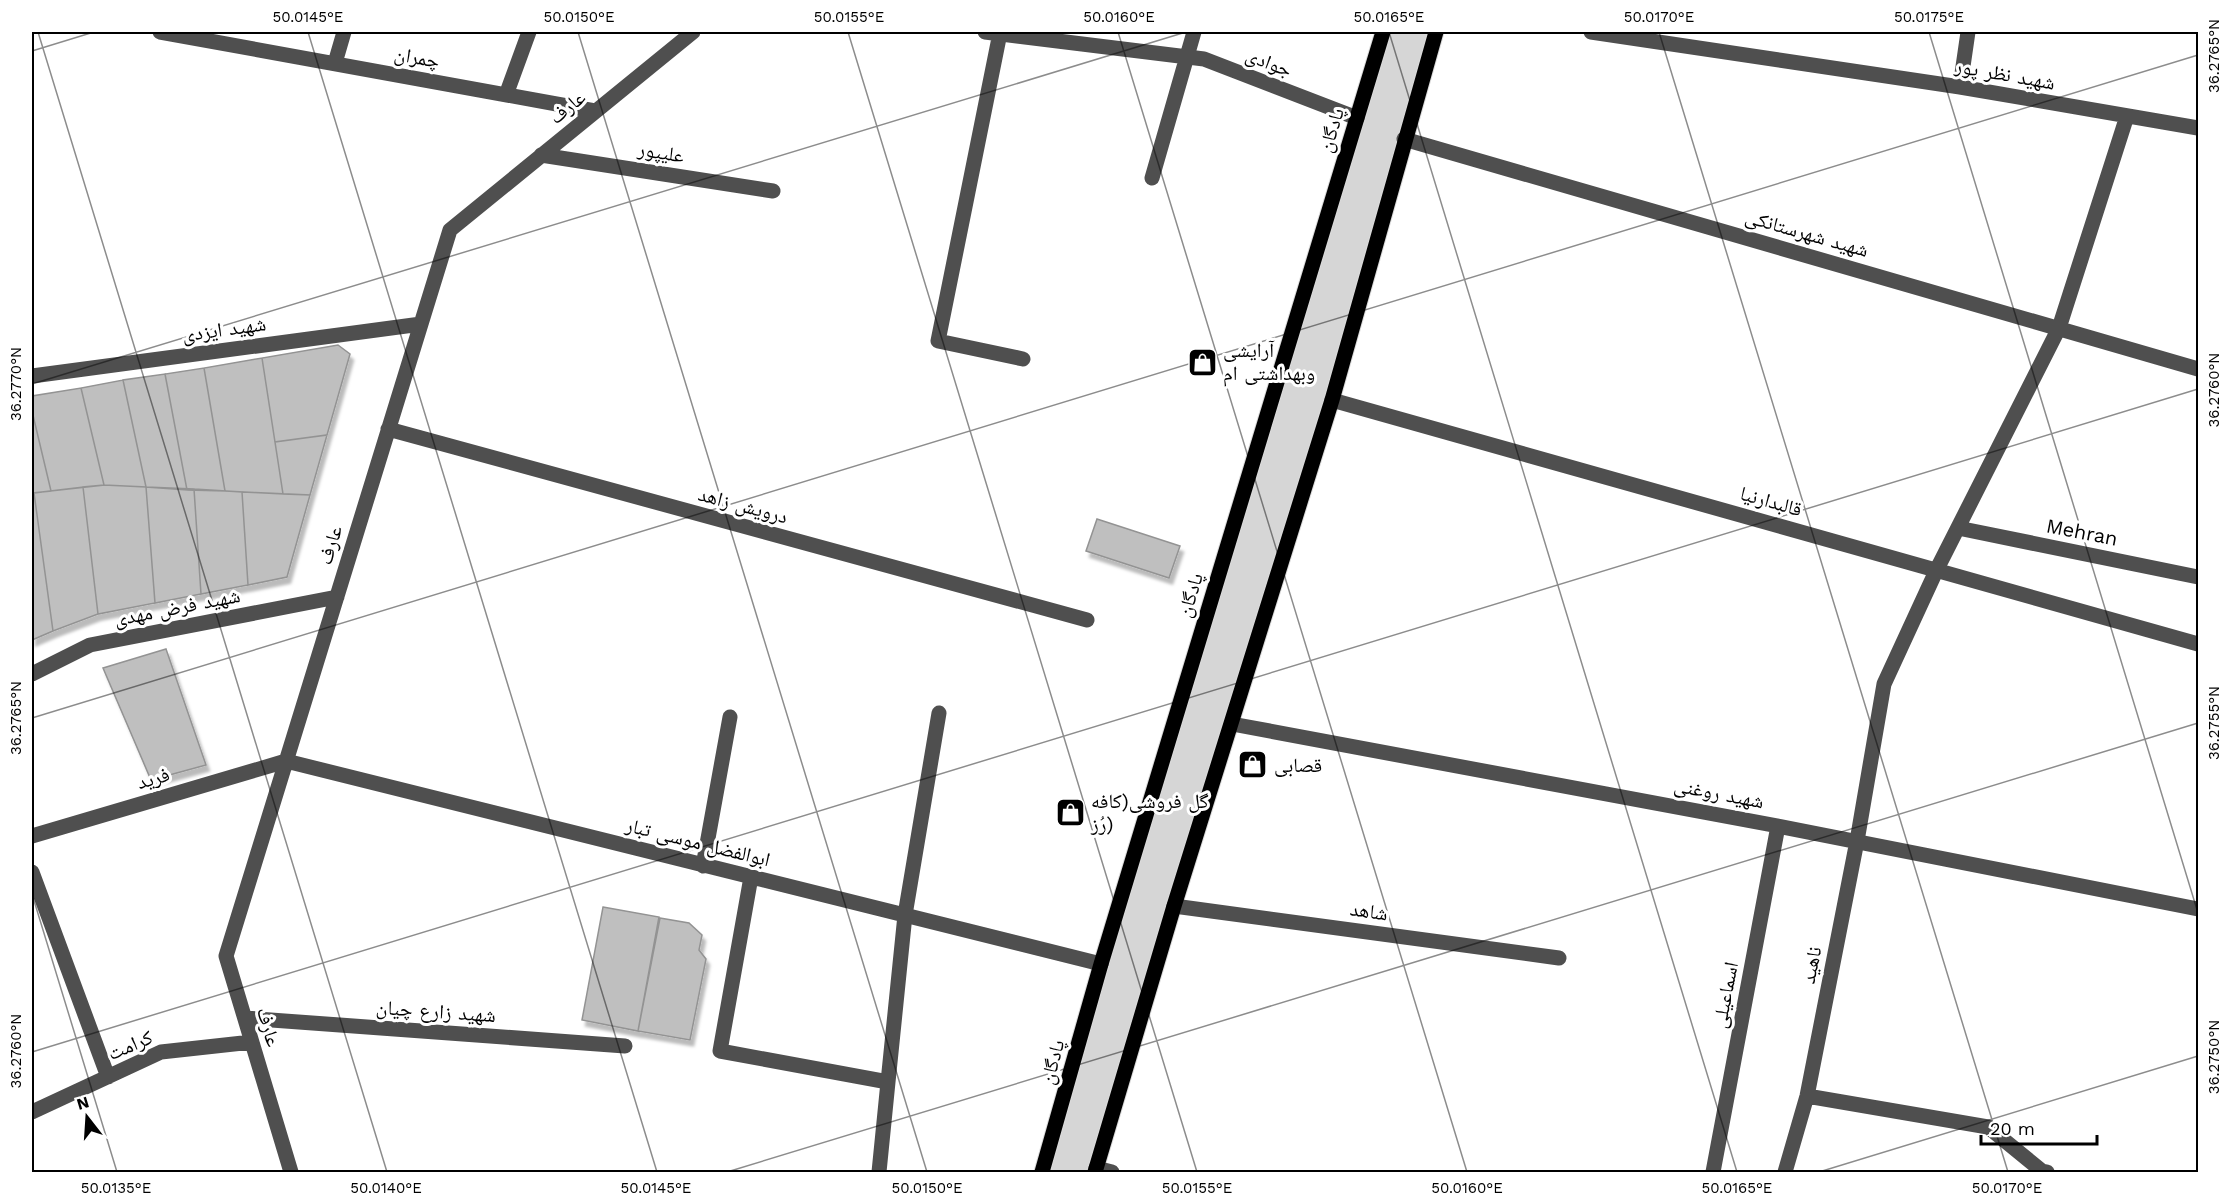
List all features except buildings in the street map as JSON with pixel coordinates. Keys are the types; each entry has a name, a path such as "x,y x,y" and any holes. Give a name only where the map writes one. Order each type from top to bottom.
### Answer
{"main road":[{"name":"پادگان","path":"1042,1173 1101,964 1383,32"},
{"path":"1096,1170 1174,906 1332,400 1436,32"}],"street":[{"name":"چمران","path":"160,32 596,111"},
{"path":"334,63 344,32"},
{"path":"506,95 529,32"},
{"name":"عارف","path":"291,1173 226,956 450,230 693,32"},
{"path":"993,32 938,341 1023,359"},
{"name":"جوادی","path":"993,32 1204,59 1357,118"},
{"path":"1152,178 1194,32"},
{"name":"شهید نظر پور","path":"1591,32 1960,87 2199,128"},
{"path":"1960,87 1968,32"},
{"name":"ناهید","path":"1785,1173 1807,1096 1857,841 1884,684 1937,569 2059,328 2127,116"},
{"name":"شهید شهرستانکی","path":"1404,139 2199,369"},
{"name":"علیپور","path":"541,155 773,191"},
{"name":"شهید ایزدی","path":"32,376 421,324"},
{"name":"قالبدارنیا","path":"1332,400 2199,644"},
{"name":"درویش زاهد","path":"388,429 1087,620"},
{"name":"Mehran","path":"1958,528 2199,577"},
{"name":"شهید فرض مهدی","path":"32,674 90,645 336,597"},
{"path":"879,1173 905,915 939,713"},
{"path":"704,866 730,717"},
{"name":"شهید روغنی","path":"1232,724 1857,841 2199,909"},
{"name":"ابوالفضل موسی تبار","path":"286,761 1101,964"},
{"name":"فرید","path":"32,836 286,761"},
{"name":"اسماعيلی","path":"1713,1173 1778,826"},
{"path":"32,872 108,1077"},
{"path":"751,877 720,1051 888,1082"},
{"name":"شاهد","path":"1174,906 1559,958"},
{"name":"شهید زارع چیان","path":"245,1018 625,1046"},
{"name":"کرامت","path":"32,1112 161,1052 252,1042"},
{"path":"1807,1096 1988,1127 2047,1173"},
{"path":"1096,1170 1112,1173"}],"shaded area":[{"path":"1383,32 1436,32 1095,1172 1042,1172"}],"place":[{"name":"آرایشی وبهداشتی ام","path":"1202,362"},
{"name":"قصابی","path":"1253,765"},
{"name":"گل فروشی(کافه رُز)","path":"1070,812"}]}
